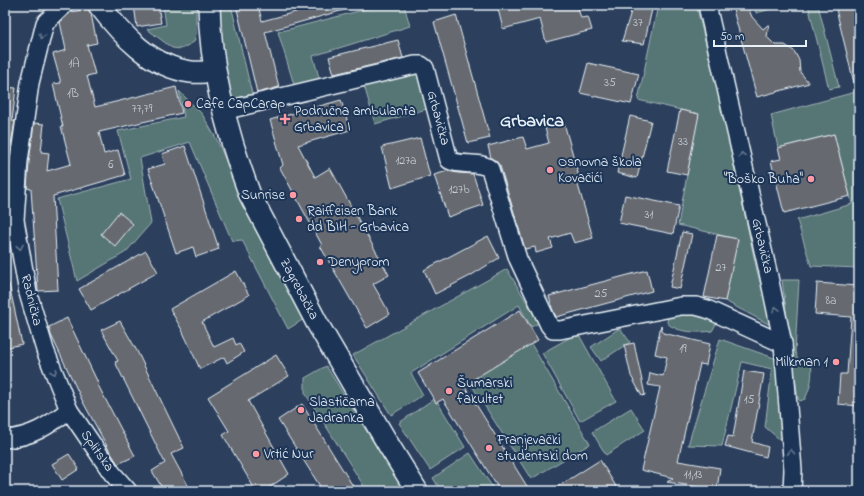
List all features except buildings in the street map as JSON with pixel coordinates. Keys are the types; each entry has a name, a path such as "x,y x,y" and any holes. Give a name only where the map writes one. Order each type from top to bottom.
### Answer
{"main road":[{"path":"99,5 124,35 142,51 157,61 182,71 192,72 215,71 209,30 209,5"},
{"name":"Zagrebačka","path":"215,71 223,111 250,195 316,323 388,444 418,491"}],"street":[{"name":"Radnička","path":"64,5 45,24 30,83 12,167 15,220 28,293 45,350 69,410"},
{"name":"Grbavička","path":"706,5 783,344 793,470 792,491"},
{"name":"Grbavička","path":"223,111 421,65 425,68 449,160 455,163 486,165 490,169 518,259 549,325 553,330 560,330 681,306 696,306 712,311 783,344"},
{"path":"5,439 33,434 69,410"},
{"name":"Splitska","path":"69,410 112,473 128,491"}],"green space":[{"path":"163,5 196,5 196,34 194,42 181,49 172,48 147,29 166,25"},
{"path":"218,5 231,5 253,98 234,104 224,78"},
{"path":"382,5 404,5 410,26 313,56 320,81 295,88 278,32"},
{"path":"658,5 696,5 720,100 757,271 772,326 725,301 737,239 678,225 698,114 638,100"},
{"path":"754,5 786,5 756,13"},
{"path":"808,5 818,5 839,87 829,89"},
{"path":"420,71 430,108 375,124 364,85"},
{"path":"179,91 202,114 217,140 241,196 304,319 288,329 242,240 232,241 190,142 140,158 151,223 126,252 77,281 57,199 131,179 118,131 184,117"},
{"path":"859,91 859,268 811,266 797,220 852,204 834,134 778,148 771,115"},
{"path":"507,269 539,323 531,327 519,305 411,373 423,395 391,415 353,355"},
{"path":"782,280 799,280 795,352 798,360 811,362 812,372 810,385 805,399 800,401 798,399"},
{"path":"675,310 716,318 715,326 712,331 707,332 688,332 676,329 667,323 668,315"},
{"path":"620,328 630,342 601,361 591,347"},
{"path":"578,333 616,401 580,421 542,353"},
{"path":"720,339 777,359 786,445 765,427 772,369 742,362 722,446 688,445"},
{"path":"530,342 590,444 531,479 469,381"},
{"path":"326,366 404,491 367,491 305,393 305,378"},
{"path":"435,398 465,447 430,470 399,423"},
{"path":"631,408 645,430 606,455 592,432"},
{"path":"470,453 495,491 441,491 433,478"}],"place":[{"name":"Cafe CapCarap","path":"188,104"},
{"name":"Područna ambulanta Grbavica I","path":"285,119"},
{"name":"Osnovna škola Kovačići","path":"550,170"},
{"name":"\"Boško Buha\"","path":"811,179"},
{"name":"Sunrise","path":"293,195"},
{"name":"Raiffeisen Bank dd BIH - Grbavica","path":"299,219"},
{"name":"Denyprom","path":"320,262"},
{"name":"Milkman 1","path":"836,362"},
{"name":"Šumarski fakultet","path":"449,391"},
{"name":"Slastičarna Jadranka","path":"301,410"},
{"name":"Franjevački studentski dom","path":"489,448"},
{"name":"Vrtić Nur","path":"256,454"}],"district":[{"name":"Grbavica","path":"532,122"}]}
